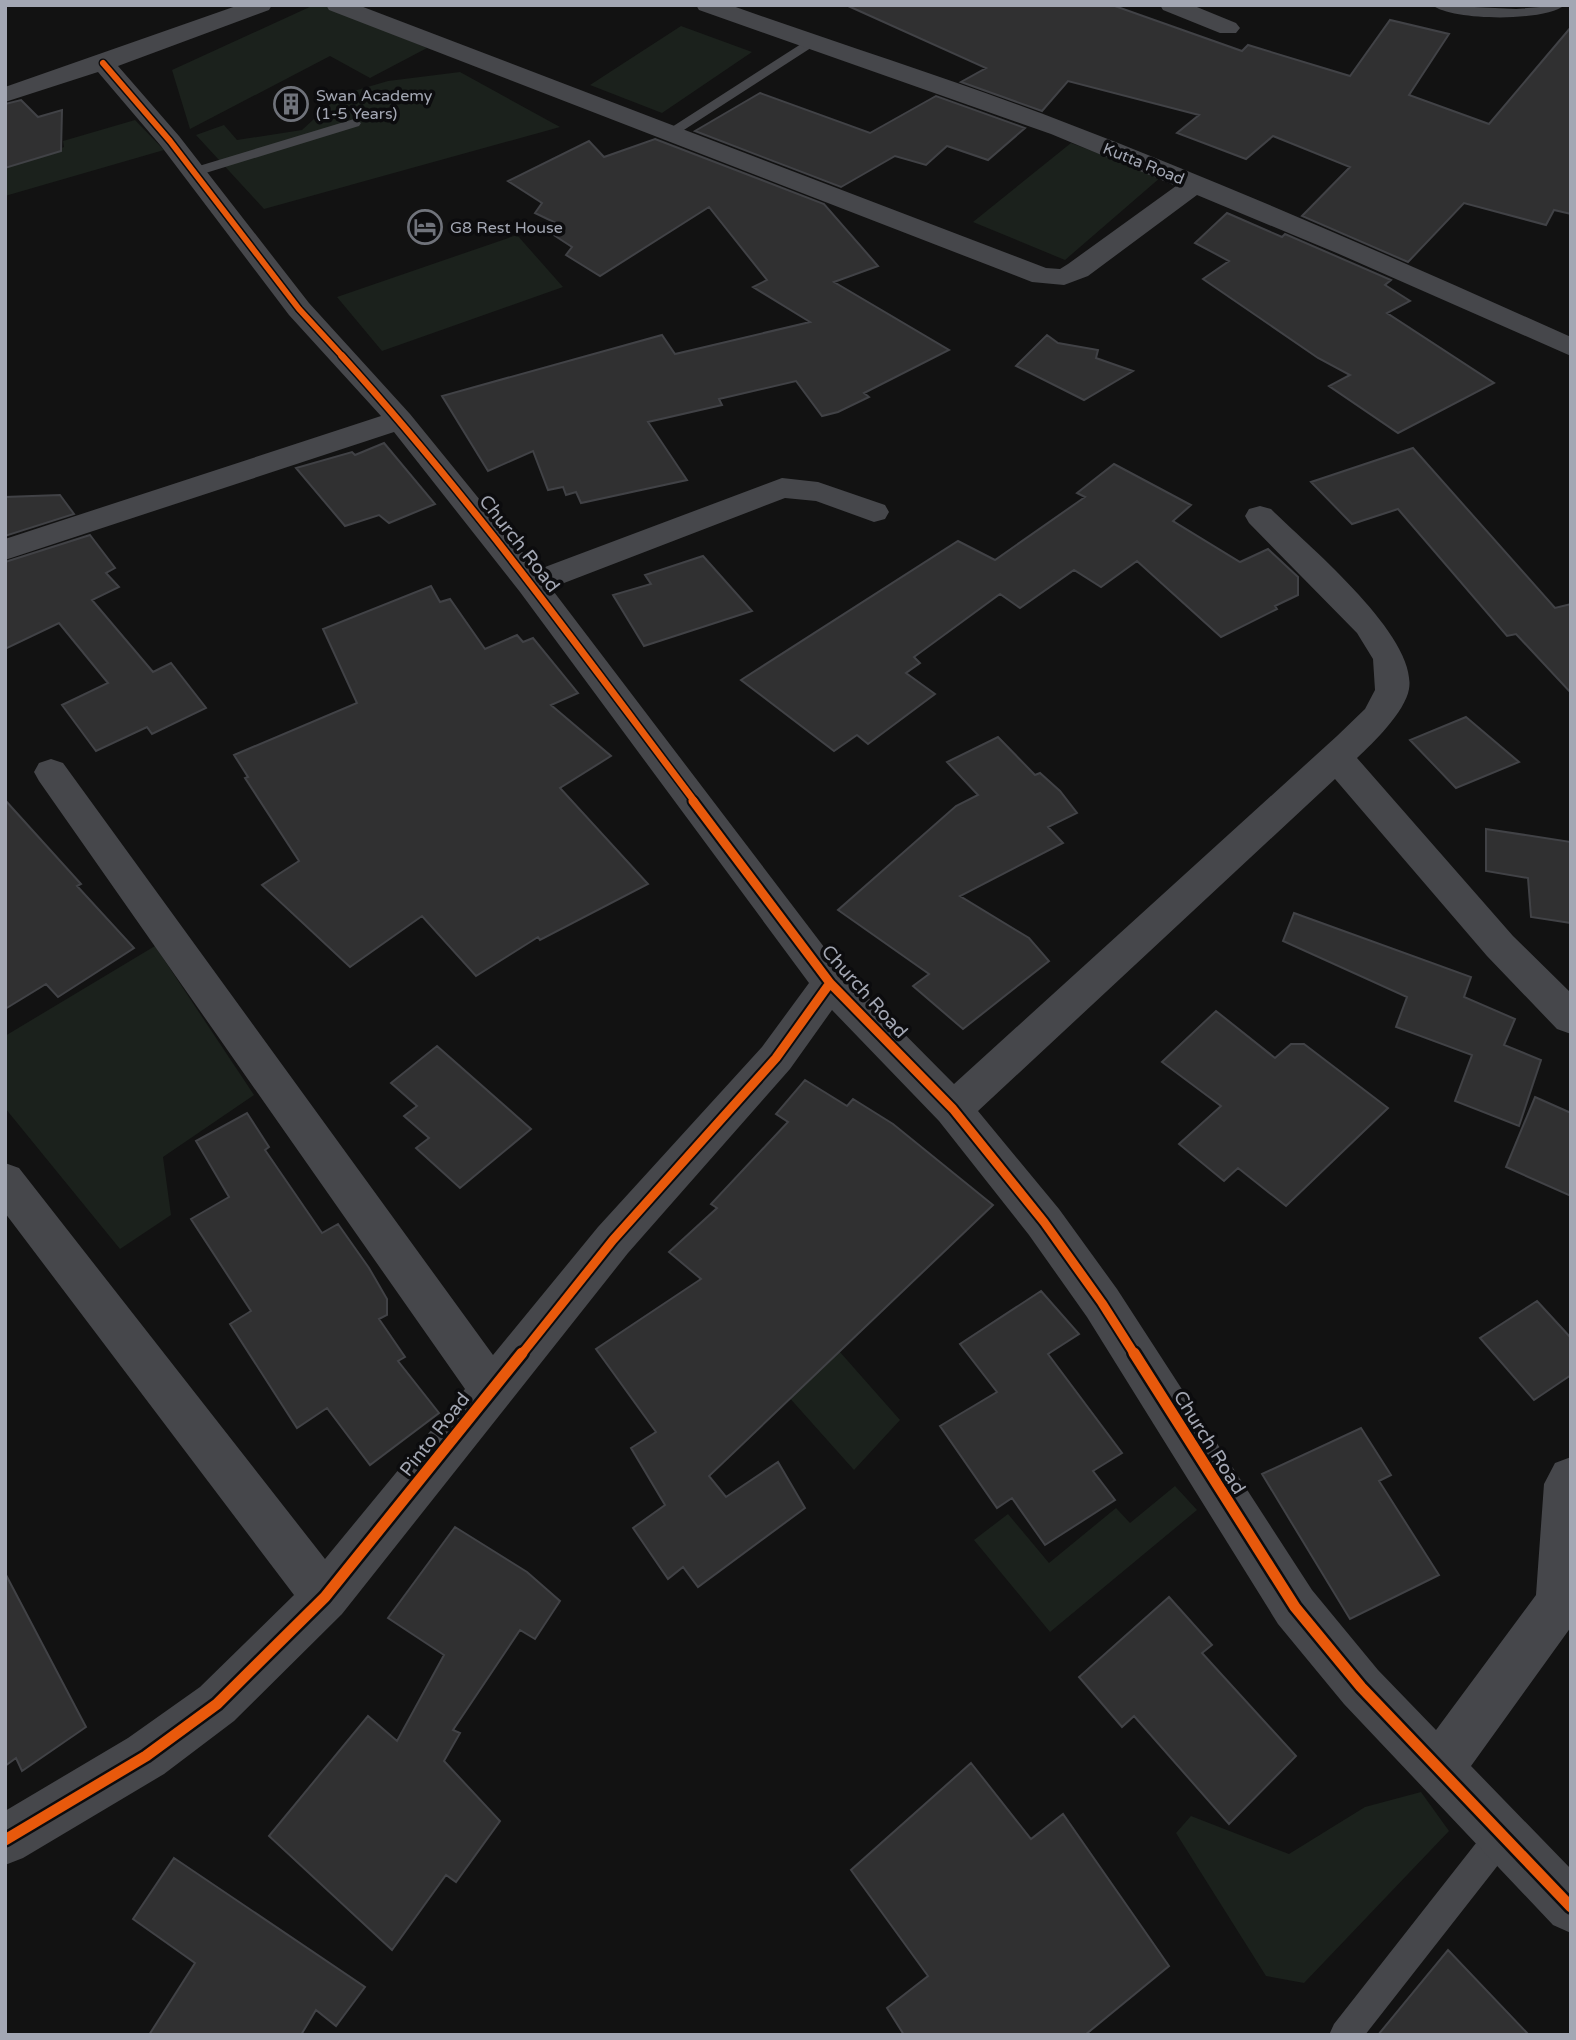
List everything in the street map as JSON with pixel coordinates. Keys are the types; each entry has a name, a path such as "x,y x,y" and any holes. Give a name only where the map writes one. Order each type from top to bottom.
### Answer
{"street":[{"path":"5,95 103,63 261,5"},
{"path":"337,5 668,134 1031,272 1054,278 1064,277 1078,270 1196,184"},
{"name":"Kutta Road","path":"707,5 1060,129 1348,248 1571,348"},
{"path":"1171,5 1228,28"},
{"name":"Church Road","path":"103,63 194,172 299,309 400,420 531,584 830,983 953,1109 1044,1222 1102,1303 1295,1607 1361,1687 1571,1908"},
{"path":"5,550 400,420"},
{"path":"531,584 782,488 800,487 822,491 874,512"},
{"path":"953,1109 1336,757 1377,717 1392,690 1390,658 1368,625 1261,516"},
{"path":"1336,757 1500,946 1571,1018"},
{"path":"51,772 491,1389"},
{"name":"Pinto Road","path":"5,1840 146,1756 217,1704 325,1597 621,1231 776,1058 830,983"},
{"path":"5,1181 325,1597"},
{"path":"1438,1768 1559,1604 1567,1484 1571,1479"}],"lane":[{"path":"1439,5 1454,9 1501,12 1539,11 1558,5"},
{"path":"668,134 812,41"},
{"path":"194,172 354,123"},
{"path":"1345,2035 1502,1835"}],"shaded area":[{"path":"314,5 323,5 427,48 370,78 330,56 190,129 172,70"},
{"path":"681,26 752,52 662,113 590,85"},
{"path":"460,72 560,127 264,209 196,135 224,125 237,140 302,130 340,95 388,81"},
{"path":"135,120 164,150 5,196 5,166 64,147 63,141"},
{"path":"1071,143 1161,177 1065,260 973,222"},
{"path":"517,235 563,287 382,351 337,297"},
{"path":"155,946 254,1095 163,1157 171,1215 120,1249 5,1108 5,1036"},
{"path":"756,1257 900,1420 854,1470 745,1348"},
{"path":"1175,1486 1197,1510 1050,1632 974,1540 1008,1514 1049,1563 1116,1508 1130,1523"},
{"path":"1421,1792 1449,1831 1304,1983 1266,1976 1176,1833 1191,1816 1289,1854 1365,1807"}],"building":[{"path":"846,5 1112,5 1242,51 1248,45 1350,76 1390,20 1449,34 1409,95 1489,124 1571,27 1571,214 1554,210 1546,225 1464,203 1408,262 1302,216 1350,167 1273,136 1246,159 1177,133 1199,115 1068,81 1042,111 961,82 986,68"},
{"path":"760,93 870,133 936,96 1025,128 988,160 947,146 926,165 895,156 841,187 695,131"},
{"path":"21,100 38,117 62,110 61,151 5,168 5,104"},
{"path":"655,139 824,204 878,266 834,282 949,350 864,393 869,397 838,412 822,416 796,381 719,399 722,405 648,422 687,480 581,503 576,492 566,495 563,487 548,490 533,451 488,471 442,396 662,335 675,354 810,322 753,287 767,280 709,207 600,276 566,255 572,247 549,232 558,224 535,213 542,203 508,181 589,141 604,157"},
{"path":"1227,213 1282,237 1285,234 1391,280 1385,285 1410,301 1387,313 1494,383 1398,433 1329,386 1350,375 1318,358 1203,279 1229,261 1195,243"},
{"path":"1047,335 1058,343 1098,350 1096,358 1133,371 1084,400 1016,366"},
{"path":"384,443 435,504 389,523 379,515 345,526 296,468 352,452 355,455"},
{"path":"1413,448 1555,608 1571,604 1571,693 1516,634 1507,636 1398,509 1352,524 1311,482"},
{"path":"1114,464 1191,505 1173,521 1240,562 1268,549 1298,577 1298,595 1275,606 1277,609 1221,637 1137,561 1101,587 1074,570 1020,608 1000,594 914,657 920,663 906,673 935,694 868,744 857,735 834,751 741,680 958,541 995,560 1085,497 1077,493"},
{"path":"60,495 74,514 5,536 5,497"},
{"path":"90,535 115,568 106,573 119,587 92,600 153,672 171,663 206,708 152,734 147,727 96,751 62,705 108,683 59,623 5,649 5,562"},
{"path":"703,556 752,611 644,646 613,595 651,584 645,575"},
{"path":"431,586 440,602 450,599 485,649 517,635 523,642 533,638 578,693 551,705 611,756 560,788 648,884 540,940 538,937 476,976 422,916 350,967 262,885 299,861 245,778 248,777 234,755 357,703 323,629"},
{"path":"1466,717 1519,762 1456,788 1410,740"},
{"path":"998,737 1035,775 1040,773 1060,791 1077,813 1048,827 1063,843 960,896 1029,938 1049,961 963,1029 913,986 929,974 838,910 956,806 978,795 947,762"},
{"path":"5,800 81,884 77,886 134,948 58,997 46,984 5,1009"},
{"path":"1486,829 1571,842 1571,923 1531,917 1528,878 1486,871"},
{"path":"1294,913 1471,977 1464,997 1515,1019 1504,1045 1541,1060 1519,1126 1455,1101 1472,1055 1396,1027 1407,997 1283,941"},
{"path":"1216,1011 1275,1058 1291,1044 1304,1044 1388,1108 1286,1206 1238,1168 1224,1181 1179,1144 1221,1106 1162,1062"},
{"path":"437,1046 531,1129 460,1188 416,1148 429,1138 404,1116 417,1106 391,1083"},
{"path":"805,1080 847,1106 853,1099 893,1124 993,1205 709,1476 726,1497 778,1462 805,1508 698,1587 683,1567 668,1579 633,1528 665,1505 631,1448 656,1432 596,1349 701,1279 669,1252 717,1208 711,1204 788,1122 776,1114"},
{"path":"1535,1097 1571,1113 1571,1196 1506,1167"},
{"path":"247,1113 269,1147 265,1150 322,1233 338,1224 369,1268 387,1299 387,1315 379,1319 405,1357 398,1361 439,1413 370,1465 327,1408 297,1428 230,1324 251,1311 191,1219 229,1197 196,1141"},
{"path":"1041,1291 1079,1334 1048,1354 1122,1453 1093,1471 1115,1500 1045,1545 1012,1498 997,1508 940,1426 997,1392 960,1344"},
{"path":"1537,1301 1571,1338 1571,1375 1534,1400 1480,1338"},
{"path":"1361,1428 1391,1475 1379,1481 1439,1575 1350,1619 1262,1474"},
{"path":"455,1527 527,1572 560,1601 535,1639 520,1630 453,1730 460,1733 444,1761 500,1821 456,1882 446,1875 392,1950 269,1836 368,1716 397,1741 444,1655 388,1618"},
{"path":"5,1573 86,1727 22,1771 16,1758 5,1766"},
{"path":"1169,1597 1212,1645 1202,1653 1296,1756 1229,1824 1134,1716 1122,1727 1079,1677"},
{"path":"971,1763 1031,1839 1063,1814 1169,1966 1085,2035 904,2035 887,2008 928,1976 851,1870"},
{"path":"174,1858 365,1987 336,2026 316,2010 301,2035 149,2035 195,1963 133,1919"},
{"path":"1448,1950 1529,2035 1378,2035"}],"cycle path":[{"path":"103,63 170,141 299,309 400,420 531,584 830,983 953,1109 1044,1222 1102,1303 1295,1607 1361,1687 1571,1907"},
{"path":"5,1840 146,1756 217,1704 325,1597 613,1240 776,1058 830,983"}],"place":[{"name":"Swan Academy (1-5 Years)","path":"291,104"},
{"name":"G8 Rest House","path":"425,227"}]}
